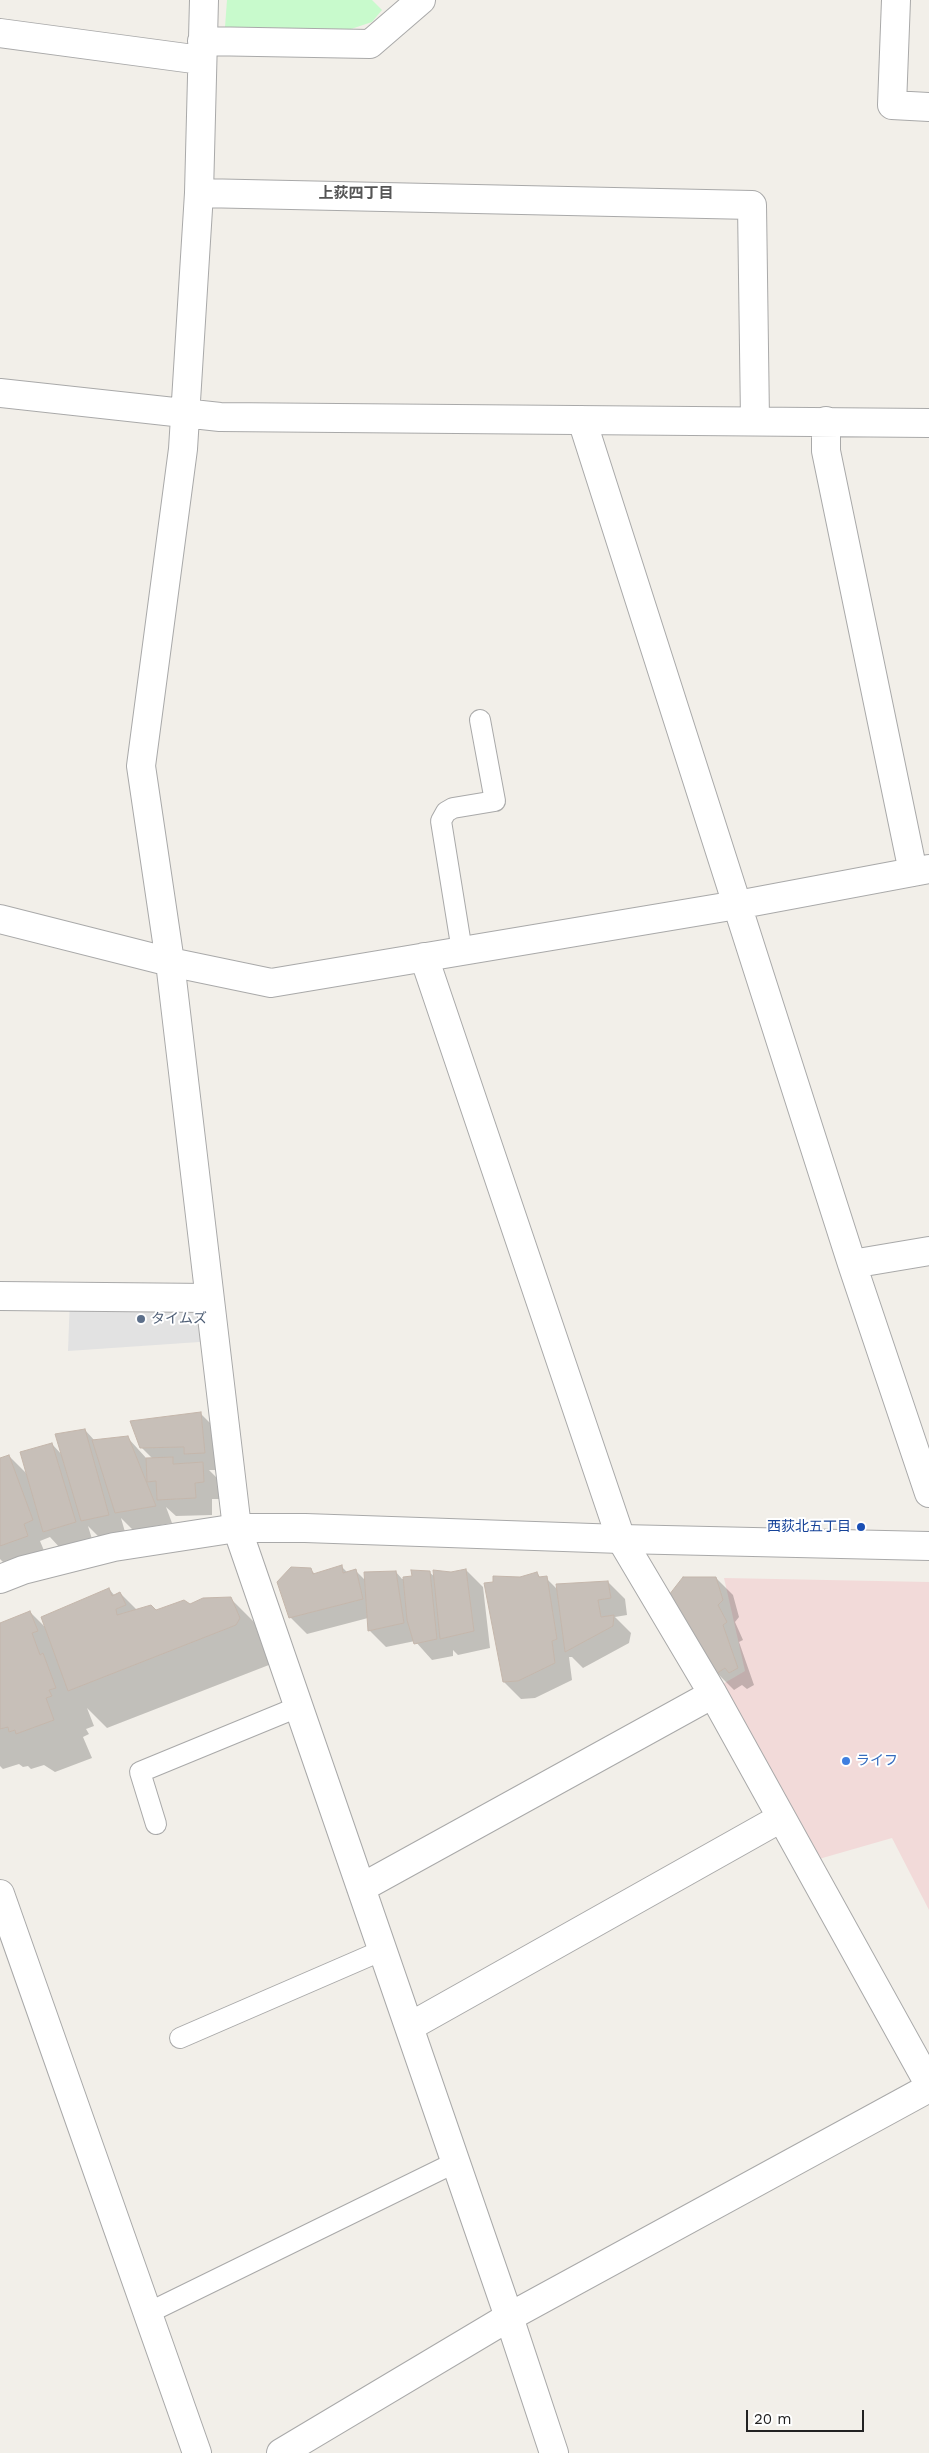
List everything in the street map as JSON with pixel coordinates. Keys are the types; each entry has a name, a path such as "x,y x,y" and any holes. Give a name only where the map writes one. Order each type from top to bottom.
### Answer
{"street":[{"path":"204,0 199,193 183,449 141,766 170,962 236,1528 456,2162 554,2453"},
{"path":"0,33 202,50 370,44 421,0"},
{"path":"896,0 892,105 929,107"},
{"path":"199,193 752,205 755,420"},
{"path":"0,393 220,417 755,420 929,423"},
{"path":"582,420 852,1264 929,1493"},
{"path":"0,919 170,962 271,983 737,905 921,871 826,451 826,421"},
{"path":"281,2453 509,2317 929,2086 713,1694 621,1539 424,958"},
{"path":"852,1264 929,1251"},
{"path":"0,1296 209,1298"},
{"path":"0,1580 23,1570 114,1547 236,1528 305,1528 621,1539 929,1546"},
{"path":"361,1888 713,1694"},
{"path":"409,2028 781,1818"},
{"path":"0,1894 197,2453"}],"lane":[{"path":"462,951 441,821 446,812 453,808 495,801 480,720"},
{"path":"156,1824 140,1772 298,1707"},
{"path":"180,2038 382,1950"},
{"path":"148,2313 456,2162"}],"shaded area":[{"name":"タイムズ","path":"70,1297 209,1298 214,1341 68,1351"},
{"name":"ライフ","path":"724,1578 929,1582 929,1910 892,1838 819,1859 721,1685 745,1671"}],"green space":[{"path":"227,0 372,0 382,10 372,22 351,29 225,27"}],"building":[{"path":"201,1412 205,1453 184,1454 184,1447 140,1448 130,1421"},
{"path":"85,1429 109,1515 81,1521 55,1434"},
{"path":"128,1436 156,1506 115,1513 92,1440"},
{"path":"52,1443 76,1522 43,1532 20,1452"},
{"path":"9,1455 33,1520 24,1524 28,1536 0,1546 0,1458"},
{"path":"173,1457 173,1464 203,1462 204,1482 195,1483 196,1498 157,1500 156,1481 147,1482 146,1458"},
{"path":"342,1565 343,1573 356,1569 363,1599 289,1618 277,1582 291,1567 311,1568 313,1574"},
{"path":"466,1569 474,1631 440,1639 433,1570 451,1572"},
{"path":"411,1570 430,1571 437,1639 414,1644 407,1620 403,1577 412,1576"},
{"path":"396,1571 404,1623 368,1631 364,1572"},
{"path":"537,1572 539,1577 547,1576 557,1639 552,1641 555,1663 518,1681 503,1682 484,1583 493,1582 493,1576 520,1577"},
{"path":"683,1577 716,1577 723,1600 718,1605 727,1622 723,1625 738,1668 729,1673 725,1668 716,1674 669,1595"},
{"path":"608,1581 611,1598 598,1600 601,1617 614,1615 613,1626 565,1652 556,1584"},
{"path":"109,1588 112,1596 120,1592 126,1605 116,1609 117,1615 151,1605 156,1610 184,1600 190,1604 203,1598 231,1597 240,1618 236,1625 68,1691 41,1617"},
{"path":"30,1611 38,1631 32,1633 40,1655 43,1653 56,1688 49,1690 52,1696 46,1698 54,1720 16,1734 15,1730 9,1732 8,1727 0,1729 0,1623"}],"place":[{"name":"タイムズ","path":"141,1319"},
{"name":"西荻北五丁目","path":"861,1527"},
{"name":"ライフ","path":"846,1761"}],"district":[{"name":"上荻四丁目","path":"356,194"}]}
